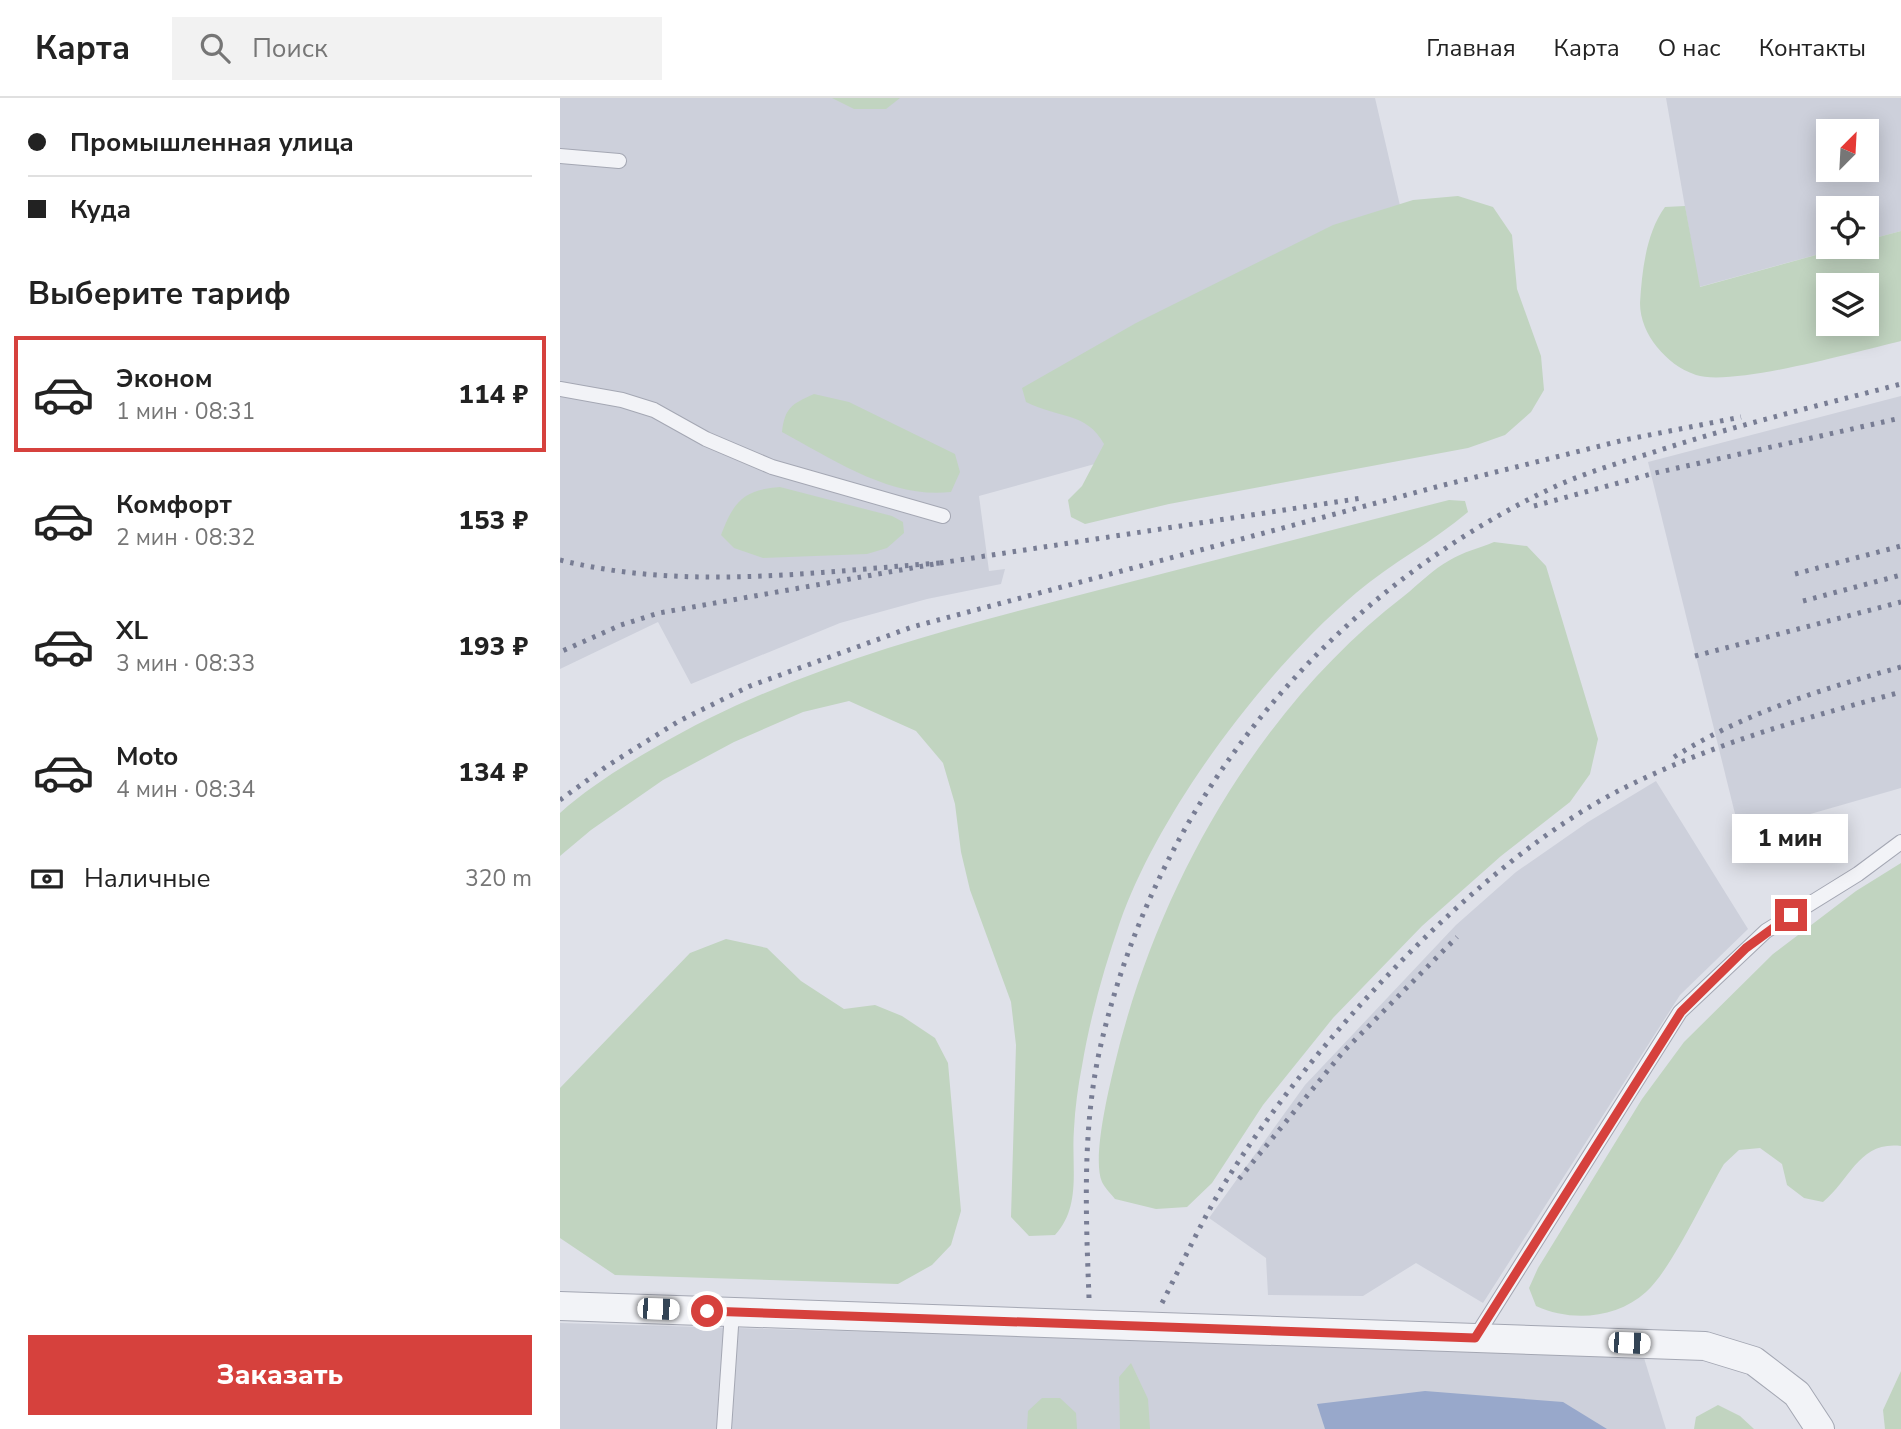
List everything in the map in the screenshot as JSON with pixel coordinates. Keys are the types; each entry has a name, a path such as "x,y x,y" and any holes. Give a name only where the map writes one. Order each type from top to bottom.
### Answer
{"street":[{"path":"560,1306 1705,1346 1755,1361 1797,1394 1820,1429"}],"lane":[{"path":"560,156 619,161"},
{"path":"560,389 622,400 654,410 706,439 772,467 943,516"},
{"path":"1475,1338 1681,1012 1766,931 1858,874 1901,842"},
{"path":"724,1429 732,1312"}],"shaded area":[{"path":"560,98 1375,98 1438,369 979,496 989,571 1005,569 1001,584 927,599 840,623 691,684 658,622 560,669"},
{"path":"1666,98 1901,98 1901,231 1879,237 1879,196 1816,196 1816,255 1699,287"},
{"path":"1901,396 1901,788 1740,834 1648,462"},
{"path":"1656,781 1748,929 1680,995 1483,1303 1416,1263 1363,1296 1268,1295 1266,1258 1209,1218 1305,1085 1456,925 1516,872 1588,822"},
{"path":"560,1323 1091,1338 1644,1358 1666,1429 560,1429"}],"green space":[{"path":"832,98 900,98 886,109 854,109"},
{"path":"1458,196 1493,207 1512,235 1517,289 1541,356 1544,390 1531,412 1505,435 1468,448 1169,504 1085,524 1071,517 1068,500 1082,486 1104,444 1089,426 1080,421 1026,402 1022,388 1136,323 1333,225 1413,200"},
{"path":"1685,206 1700,287 1816,255 1816,259 1879,259 1879,237 1901,231 1901,341 1796,366 1737,376 1713,377 1684,370 1653,342 1640,309 1646,253 1665,207"},
{"path":"814,394 849,402 955,454 960,472 951,492 907,490 885,483 843,465 782,432 785,417 791,407"},
{"path":"780,487 892,516 903,522 904,533 887,548 867,554 763,558 734,548 721,535 736,506 742,499 757,491"},
{"path":"1449,500 1465,501 1468,512 1356,593 1286,661 1219,744 1161,834 1120,922 1098,993 1077,1097 1072,1198 1069,1211 1055,1235 1029,1236 1011,1217 1016,1045 1011,1002 970,890 961,852 955,804 943,763 916,731 849,701 803,712 734,742 663,780 591,830 560,856 560,813 606,777 708,719 815,673 981,621"},
{"path":"1494,542 1527,546 1546,566 1598,739 1590,774 1570,802 1501,856 1422,926 1333,1018 1263,1105 1212,1183 1187,1207 1156,1209 1115,1199 1106,1189 1099,1172 1102,1126 1114,1067 1132,1000 1156,934 1185,870 1220,807 1259,748 1303,692 1351,641 1438,568 1460,555"},
{"path":"1901,863 1901,1146 1875,1149 1865,1155 1823,1202 1804,1198 1787,1185 1782,1164 1760,1148 1739,1150 1724,1164 1677,1250 1646,1292 1621,1308 1593,1315 1564,1314 1536,1306 1529,1288 1538,1268 1642,1099 1684,1042 1773,954 1856,891"},
{"path":"726,939 767,948 801,981 844,1009 875,1005 902,1016 935,1038 948,1063 961,1211 951,1245 932,1265 898,1284 615,1275 560,1238 560,1088 690,953"},
{"path":"1131,1363 1148,1399 1150,1429 1120,1429 1119,1377"},
{"path":"1901,1371 1901,1429 1885,1429 1883,1410"},
{"path":"1042,1398 1060,1398 1076,1413 1077,1429 1027,1429 1028,1411"},
{"path":"1718,1405 1740,1416 1754,1429 1694,1429 1696,1417"}],"water":[{"path":"1425,1391 1563,1402 1607,1429 1325,1429 1317,1404"}],"railway":[{"path":"1089,1298 1086,1175 1090,1114 1099,1053 1125,962 1161,875 1206,793 1261,717 1323,648 1394,586 1471,532 1554,487 1602,468 1713,434 1901,384"},
{"path":"560,800 607,766 679,721 750,686 912,627 1440,486 1624,440 1741,417"},
{"path":"1534,506 1655,473 1901,418"},
{"path":"940,563 1362,498"},
{"path":"1795,574 1901,546"},
{"path":"560,560 654,575 702,577 797,574 940,563 659,613 621,625 560,652"},
{"path":"1803,601 1901,575"},
{"path":"1695,656 1901,602"},
{"path":"1674,757 1756,715 1842,684 1901,667"},
{"path":"1162,1303 1226,1181 1303,1072 1350,1016 1402,961 1455,909 1511,862 1567,821 1656,773 1759,733 1901,692"},
{"path":"1239,1179 1343,1052 1457,937"}],"route":[{"path":"707,1311 1475,1338 1681,1012 1746,948 1791,915"}]}
